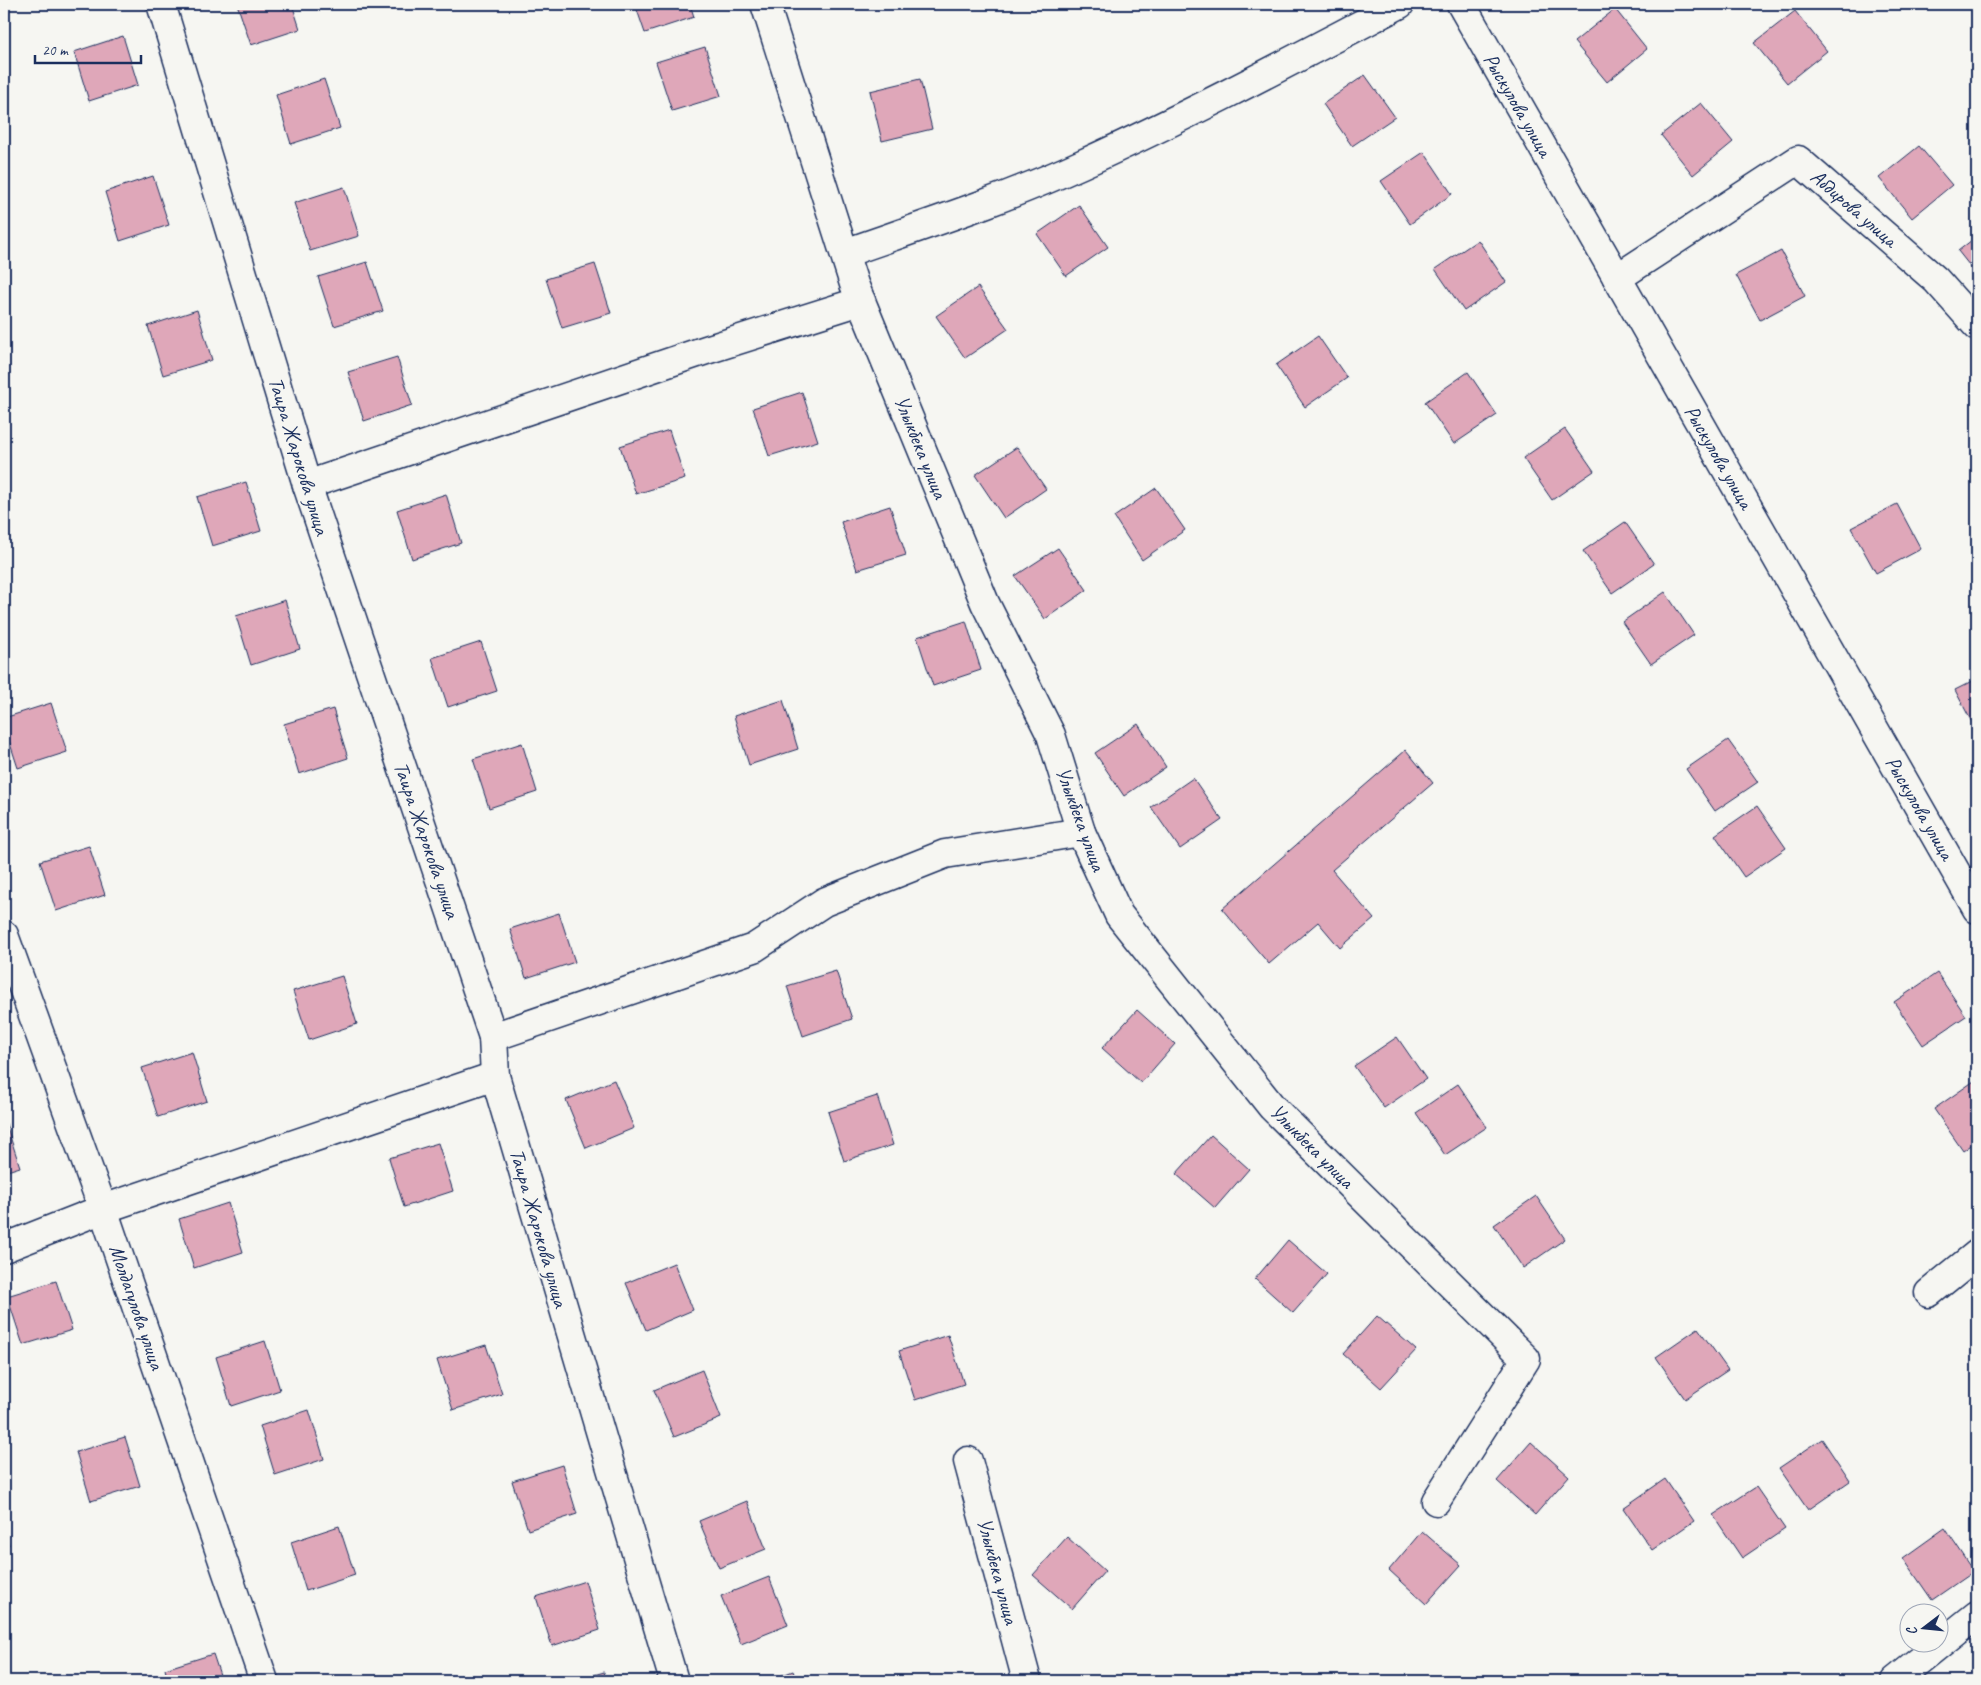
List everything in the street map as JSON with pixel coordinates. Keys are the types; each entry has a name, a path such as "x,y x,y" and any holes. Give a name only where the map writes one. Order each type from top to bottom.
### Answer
{"street":[{"name":"Таира Жарокова улица","path":"161,4 307,485 493,1037 495,1076 674,1681"},
{"name":"Улыкбека улица","path":"765,4 861,301 985,604 1051,735 1081,832 1119,915 1272,1107 1526,1359 1436,1501"},
{"path":"845,253 974,208 1082,164 1277,69 1400,4"},
{"name":"Рыскулова улица","path":"1461,4 1977,910"},
{"name":"Абдирова улица","path":"1617,278 1798,160 1936,280 1977,326"},
{"path":"307,485 706,350 861,301"},
{"path":"493,1037 754,948 824,902 945,854 1081,832"},
{"name":"Молдагулова улица","path":"4,935 103,1209 264,1681"},
{"path":"4,1248 103,1209 495,1076"},
{"path":"1929,1293 1977,1254"},
{"name":"Улыкбека улица","path":"968,1461 1027,1681"},
{"path":"1895,1681 1977,1615"}],"building":[{"path":"237,4 292,4 300,29 251,45"},
{"path":"635,4 690,4 694,17 645,33"},
{"path":"1615,9 1647,49 1607,82 1574,42"},
{"path":"1795,11 1827,51 1787,83 1754,43"},
{"path":"123,36 138,85 89,101 74,52"},
{"path":"705,47 721,96 672,111 656,62"},
{"path":"1365,75 1395,117 1352,146 1323,104"},
{"path":"324,79 340,128 291,144 276,95"},
{"path":"920,79 932,129 882,141 870,91"},
{"path":"1701,103 1733,142 1693,175 1661,135"},
{"path":"1919,146 1952,185 1912,218 1879,178"},
{"path":"1424,152 1452,194 1410,224 1381,181"},
{"path":"153,176 169,225 120,241 105,192"},
{"path":"344,187 359,236 310,251 294,203"},
{"path":"1079,205 1108,247 1066,276 1037,234"},
{"path":"1977,236 1977,275 1958,251"},
{"path":"1478,240 1506,282 1464,311 1435,269"},
{"path":"1781,251 1805,296 1760,320 1736,275"},
{"path":"367,262 383,311 334,326 318,277"},
{"path":"595,264 611,313 562,328 546,279"},
{"path":"978,287 1008,329 965,358 936,316"},
{"path":"197,310 212,360 163,375 148,326"},
{"path":"1318,336 1347,378 1305,407 1276,365"},
{"path":"397,357 412,405 364,421 348,372"},
{"path":"1468,372 1497,415 1454,444 1425,402"},
{"path":"802,392 818,441 769,456 753,408"},
{"path":"1565,429 1594,471 1552,500 1523,458"},
{"path":"669,430 685,479 636,494 620,446"},
{"path":"1017,447 1046,489 1004,518 975,475"},
{"path":"246,482 261,531 212,546 197,497"},
{"path":"1156,488 1185,530 1142,560 1114,517"},
{"path":"446,494 461,543 412,559 397,510"},
{"path":"1897,504 1921,549 1876,573 1851,528"},
{"path":"890,506 906,555 857,570 841,522"},
{"path":"1625,522 1654,564 1612,593 1583,551"},
{"path":"1058,548 1087,590 1045,619 1015,576"},
{"path":"1665,592 1694,635 1651,664 1622,622"},
{"path":"285,600 300,649 251,665 236,616"},
{"path":"966,621 981,670 933,686 917,637"},
{"path":"481,642 497,691 448,707 432,658"},
{"path":"1977,679 1977,732 1955,690"},
{"path":"783,700 798,749 749,765 734,716"},
{"path":"51,703 67,752 18,768 4,725 4,718"},
{"path":"333,709 348,758 299,774 284,724"},
{"path":"1138,724 1166,767 1124,796 1095,753"},
{"path":"1728,740 1758,782 1715,811 1686,769"},
{"path":"522,743 537,792 489,808 473,759"},
{"path":"1406,750 1433,783 1332,870 1374,919 1340,948 1318,922 1269,964 1222,909"},
{"path":"1193,778 1222,820 1180,849 1151,807"},
{"path":"1757,806 1786,848 1744,877 1715,835"},
{"path":"89,846 105,895 56,911 40,861"},
{"path":"559,913 575,962 526,978 510,929"},
{"path":"836,971 852,1019 803,1036 787,986"},
{"path":"1937,973 1966,1016 1923,1045 1894,1002"},
{"path":"342,976 357,1024 309,1040 293,991"},
{"path":"1137,1010 1175,1044 1141,1083 1102,1048"},
{"path":"1397,1037 1426,1079 1384,1108 1354,1066"},
{"path":"192,1052 207,1101 158,1117 142,1068"},
{"path":"1977,1079 1977,1141 1963,1151 1934,1109"},
{"path":"614,1080 634,1128 586,1148 566,1100"},
{"path":"1458,1084 1487,1127 1445,1155 1416,1113"},
{"path":"877,1096 893,1145 844,1161 828,1112"},
{"path":"4,1118 20,1167 4,1172"},
{"path":"1211,1135 1249,1169 1215,1208 1176,1174"},
{"path":"438,1143 453,1191 404,1207 389,1158"},
{"path":"1536,1196 1565,1239 1523,1268 1494,1225"},
{"path":"228,1203 243,1252 194,1268 179,1219"},
{"path":"1288,1240 1327,1274 1293,1313 1255,1279"},
{"path":"674,1263 693,1310 646,1330 626,1283"},
{"path":"56,1281 72,1330 23,1345 7,1296"},
{"path":"1377,1316 1416,1350 1381,1388 1343,1354"},
{"path":"1698,1328 1728,1370 1685,1399 1656,1357"},
{"path":"948,1335 964,1384 915,1400 899,1351"},
{"path":"265,1341 280,1390 231,1406 216,1357"},
{"path":"486,1345 502,1394 453,1410 437,1360"},
{"path":"702,1370 721,1418 674,1437 654,1390"},
{"path":"309,1410 324,1459 275,1475 260,1426"},
{"path":"125,1437 140,1486 91,1501 76,1452"},
{"path":"1822,1439 1850,1481 1808,1510 1779,1468"},
{"path":"1531,1442 1569,1476 1535,1515 1497,1481"},
{"path":"562,1465 577,1514 528,1530 512,1481"},
{"path":"1665,1479 1694,1521 1652,1550 1623,1508"},
{"path":"1756,1487 1785,1529 1742,1558 1713,1515"},
{"path":"747,1501 766,1549 719,1568 699,1521"},
{"path":"339,1526 355,1575 306,1591 291,1542"},
{"path":"1945,1528 1974,1571 1932,1600 1903,1558"},
{"path":"4,1529 9,1545 4,1547"},
{"path":"1422,1531 1461,1565 1426,1604 1389,1570"},
{"path":"1067,1537 1105,1571 1072,1609 1033,1575"},
{"path":"769,1577 788,1625 741,1644 721,1596"},
{"path":"585,1581 600,1630 552,1646 536,1597"},
{"path":"213,1654 222,1681 168,1681 165,1669"},
{"path":"793,1671 797,1681 767,1681"},
{"path":"604,1672 607,1681 574,1681"},
{"path":"1747,1674 1752,1681 1736,1681"}]}
